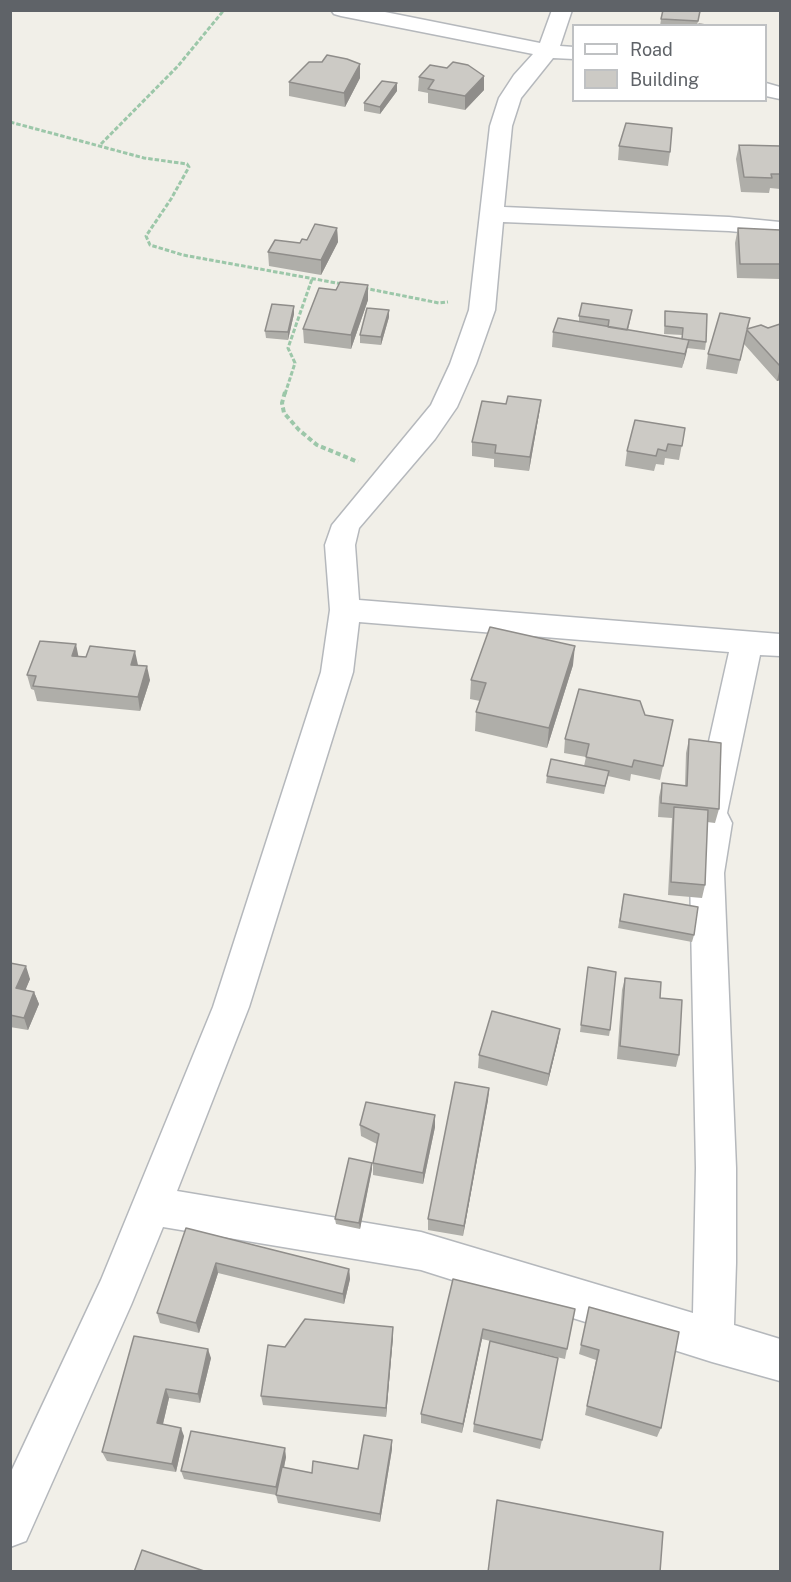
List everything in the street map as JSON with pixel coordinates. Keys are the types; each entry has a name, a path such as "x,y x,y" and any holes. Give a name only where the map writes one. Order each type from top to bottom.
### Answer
{"street":[{"path":"341,10 561,52"},
{"path":"561,52 562,10"},
{"path":"10,1525 117,1291 231,1007 337,672 345,610 340,546 346,525 444,407 463,364 482,310 501,126 510,98 522,80 561,52"},
{"path":"493,214 729,224 780,229"},
{"path":"345,610 764,644 710,813 715,823 707,873 716,1192 716,1263 712,1341"},
{"path":"151,1206 276,1229 421,1251 780,1360"}],"path":[{"path":"101,145 178,66 224,10"},
{"path":"10,122 144,158 188,165 171,199 146,236 150,245 195,257 348,285"},
{"path":"360,287 443,303 448,302 471,270 488,258"},
{"path":"312,279 288,348 296,363 282,403 284,413 317,445 389,475"}],"building":[{"path":"663,10 700,11 698,21 661,19"},
{"path":"327,55 360,64 344,93 289,82 309,62 322,62"},
{"path":"453,62 468,65 484,76 465,96 428,89 434,80 419,77 430,65 447,68"},
{"path":"382,81 397,83 380,107 364,103"},
{"path":"626,123 672,128 670,152 619,146"},
{"path":"739,145 780,146 780,174 771,174 772,178 744,177"},
{"path":"315,224 337,228 321,260 268,252 275,240 300,243 302,239 307,240"},
{"path":"738,228 780,230 780,264 740,264"},
{"path":"340,282 368,285 351,335 303,329 319,288 336,290"},
{"path":"582,303 632,310 627,330 608,327 609,320 579,316"},
{"path":"272,304 294,306 288,332 265,331"},
{"path":"367,308 389,310 381,337 360,335"},
{"path":"665,311 707,314 706,342 682,339 683,328 665,326"},
{"path":"720,313 750,318 747,329 761,325 768,328 780,324 780,366 747,330 740,360 708,354"},
{"path":"558,318 689,340 685,354 553,332"},
{"path":"508,396 541,400 530,457 495,453 496,445 472,442 482,401 506,404"},
{"path":"635,420 685,428 682,446 668,444 666,451 658,449 656,456 627,451"},
{"path":"490,627 575,646 549,728 476,712 486,683 471,680"},
{"path":"40,641 76,644 72,656 86,657 90,646 135,651 131,665 147,666 138,697 33,686 36,676 27,675"},
{"path":"579,689 640,701 645,715 673,720 663,766 634,760 632,767 586,757 589,744 565,739"},
{"path":"689,739 721,743 719,809 661,803 662,783 687,786"},
{"path":"551,759 609,771 605,786 547,776"},
{"path":"674,807 708,810 705,885 671,882"},
{"path":"624,894 698,907 694,935 620,921"},
{"path":"10,963 26,966 16,988 34,992 24,1018 10,1015"},
{"path":"588,967 616,972 610,1030 581,1025"},
{"path":"625,978 661,982 660,998 682,1000 679,1055 620,1046"},
{"path":"492,1011 560,1029 549,1074 479,1055"},
{"path":"455,1082 489,1088 464,1226 428,1219"},
{"path":"366,1102 435,1115 423,1173 373,1163 379,1134 360,1125"},
{"path":"349,1158 372,1163 359,1223 335,1219"},
{"path":"186,1228 349,1269 343,1294 216,1263 196,1323 157,1313"},
{"path":"453,1279 575,1309 567,1349 483,1329 463,1424 421,1414"},
{"path":"589,1307 679,1332 661,1428 587,1406 599,1350 581,1345"},
{"path":"305,1319 393,1327 386,1408 261,1396 268,1345 285,1347"},
{"path":"134,1336 208,1349 198,1394 166,1389 157,1423 181,1428 172,1464 102,1452"},
{"path":"490,1341 558,1358 542,1440 474,1424"},
{"path":"191,1431 285,1448 276,1487 181,1471"},
{"path":"364,1435 392,1440 380,1514 276,1495 282,1467 312,1473 313,1461 358,1469"},
{"path":"497,1500 663,1532 660,1572 488,1572"},
{"path":"142,1550 207,1572 134,1572"}]}
